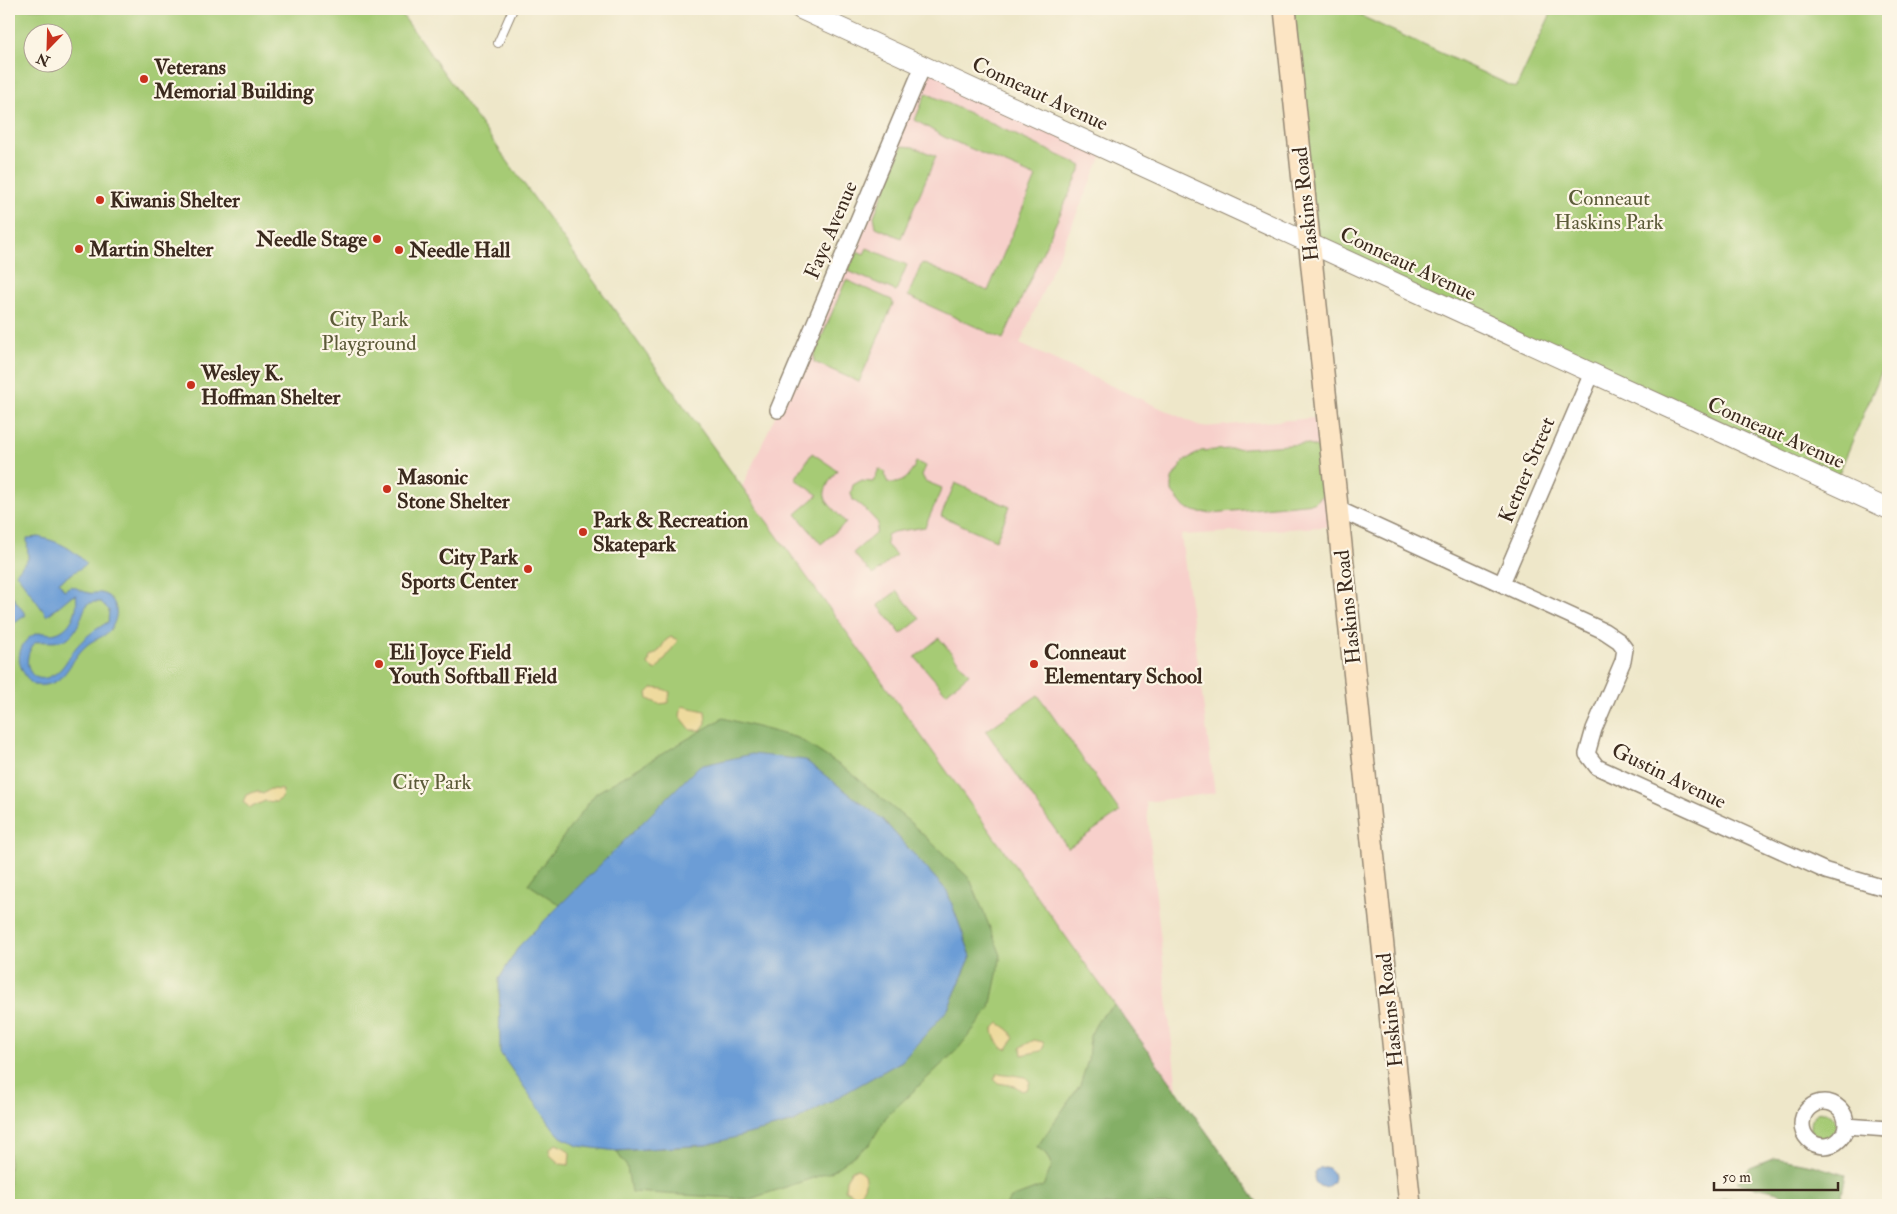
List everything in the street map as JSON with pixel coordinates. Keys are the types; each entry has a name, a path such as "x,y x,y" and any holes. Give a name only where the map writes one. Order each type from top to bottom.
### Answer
{"main road":[{"name":"Haskins Road","path":"1285,9 1410,1205"}],"street":[{"name":"Conneaut Avenue","path":"800,9 1888,509"},
{"name":"Faye Avenue","path":"778,410 923,66"},
{"name":"Ketner Street","path":"1502,584 1592,373"},
{"name":"Gustin Avenue","path":"1338,509 1604,631 1619,641 1625,649 1623,661 1594,729 1587,754 1597,767 1817,867 1888,889"},
{"path":"1846,1126 1888,1129"}],"lane":[{"path":"498,43 513,9"}],"shaded area":[{"name":"Conneaut Elementary School","path":"923,66 1105,149 1020,344 1202,427 1328,417 1339,526 1181,535 1215,793 1146,802 1177,1091 742,487 778,410"}],"green space":[{"name":"City Park","path":"9,9 398,9 1259,1205 9,1205"},
{"name":"Conneaut Haskins Park","path":"1285,9 1346,9 1516,88 1553,9 1888,9 1888,356 1837,478 1693,409 1689,418 1310,243"},
{"path":"926,93 1082,166 1003,339 908,296 922,263 988,291 1036,177 944,137 915,120"},
{"path":"902,146 913,147 936,156 901,238 876,227 874,216"},
{"path":"867,248 907,265 896,291 848,271 857,251 864,254"},
{"path":"846,280 892,300 893,304 859,382 814,362 814,355"},
{"path":"1304,444 1321,448 1326,493 1314,503 1213,513 1198,512 1185,508 1172,492 1172,479 1183,462 1201,451"},
{"path":"812,453 837,470 826,487 825,498 846,523 821,544 796,514 818,495 795,479"},
{"path":"916,462 926,466 922,475 925,481 942,488 925,527 893,532 887,535 886,544 896,555 873,575 853,553 876,533 878,523 864,508 853,500 851,493 853,485 860,481 873,482 879,469 886,472 885,476 888,483 903,481 912,471"},
{"path":"955,483 1010,507 996,540 941,516"},
{"path":"897,591 920,619 901,634 878,605"},
{"path":"939,638 969,674 946,693 915,657"},
{"path":"1038,695 1120,812 1068,848 986,731"},
{"path":"723,718 798,738 850,772 912,824 970,879 1001,955 990,1008 958,1049 886,1117 870,1144 831,1172 750,1199 631,1192 627,1167 616,1151 706,1145 948,1009 971,956 947,891 882,819 700,766 560,905 528,884 596,793"},
{"path":"1115,1005 1259,1205 1006,1205 1011,1198 1043,1186 1052,1166 1046,1154 1037,1147 1080,1085 1088,1060 1090,1036 1099,1018"},
{"path":"1823,1112 1832,1116 1836,1125 1832,1134 1823,1138 1814,1134 1810,1125 1814,1116"},
{"path":"1775,1158 1812,1165 1846,1175 1841,1200 1848,1205 1796,1205 1778,1192 1737,1183 1750,1168"},
{"path":"1724,1198 1781,1205 1704,1205"}],"sand":[{"path":"671,637 678,640 656,670 648,665 650,657 659,651 666,640"},
{"path":"652,688 670,692 668,703 659,704 648,699 647,693"},
{"path":"682,706 705,711 706,723 701,730 691,730 680,716"},
{"path":"270,789 283,790 282,798 276,802 265,801 250,808 243,802 246,795 257,791 263,794"},
{"path":"999,1023 1009,1030 1014,1038 1007,1049 997,1042 994,1035 993,1029"},
{"path":"1034,1040 1043,1042 1044,1046 1041,1051 1022,1055 1021,1047"},
{"path":"998,1073 1026,1077 1030,1082 1027,1089 1022,1091 1015,1086 998,1083 994,1079"},
{"path":"556,1144 565,1148 570,1153 569,1165 560,1164 550,1155 550,1148"},
{"path":"858,1169 864,1174 865,1184 856,1196 845,1190 846,1180 852,1170"}],"water":[{"path":"39,537 65,546 87,564 59,582 64,590 71,586 90,593 107,595 116,608 113,625 108,632 87,645 59,679 44,685 33,685 25,675 19,660 21,649 25,641 35,634 54,634 66,627 73,618 77,601 76,595 70,597 47,616 16,573 28,559 27,538","holes":["101,602 109,610 108,622 80,642 62,668 54,675 42,678 36,677 31,673 28,655 36,642 57,642 66,639 75,631 87,604"]},
{"path":"9,592 26,615 9,627"},
{"path":"752,754 805,760 882,819 947,891 971,956 948,1009 902,1061 794,1122 706,1145 616,1151 578,1146 561,1137 553,1128 500,1053 499,979 519,946 699,766"},
{"path":"1324,1167 1331,1170 1334,1177 1331,1184 1324,1187 1317,1184 1314,1177 1317,1170"}],"place":[{"name":"Veterans Memorial Building","path":"144,79"},
{"name":"Kiwanis Shelter","path":"100,200"},
{"name":"Needle Stage","path":"377,239"},
{"name":"Martin Shelter","path":"79,249"},
{"name":"Needle Hall","path":"399,250"},
{"name":"Wesley K. Hoffman Shelter","path":"191,385"},
{"name":"Masonic Stone Shelter","path":"387,489"},
{"name":"Park & Recreation Skatepark","path":"583,532"},
{"name":"City Park Sports Center","path":"528,569"},
{"name":"Eli Joyce Field Youth Softball Field","path":"379,664"},
{"name":"Conneaut Elementary School","path":"1034,664"}],"park label":[{"name":"City Park Playground","path":"369,331"}]}
